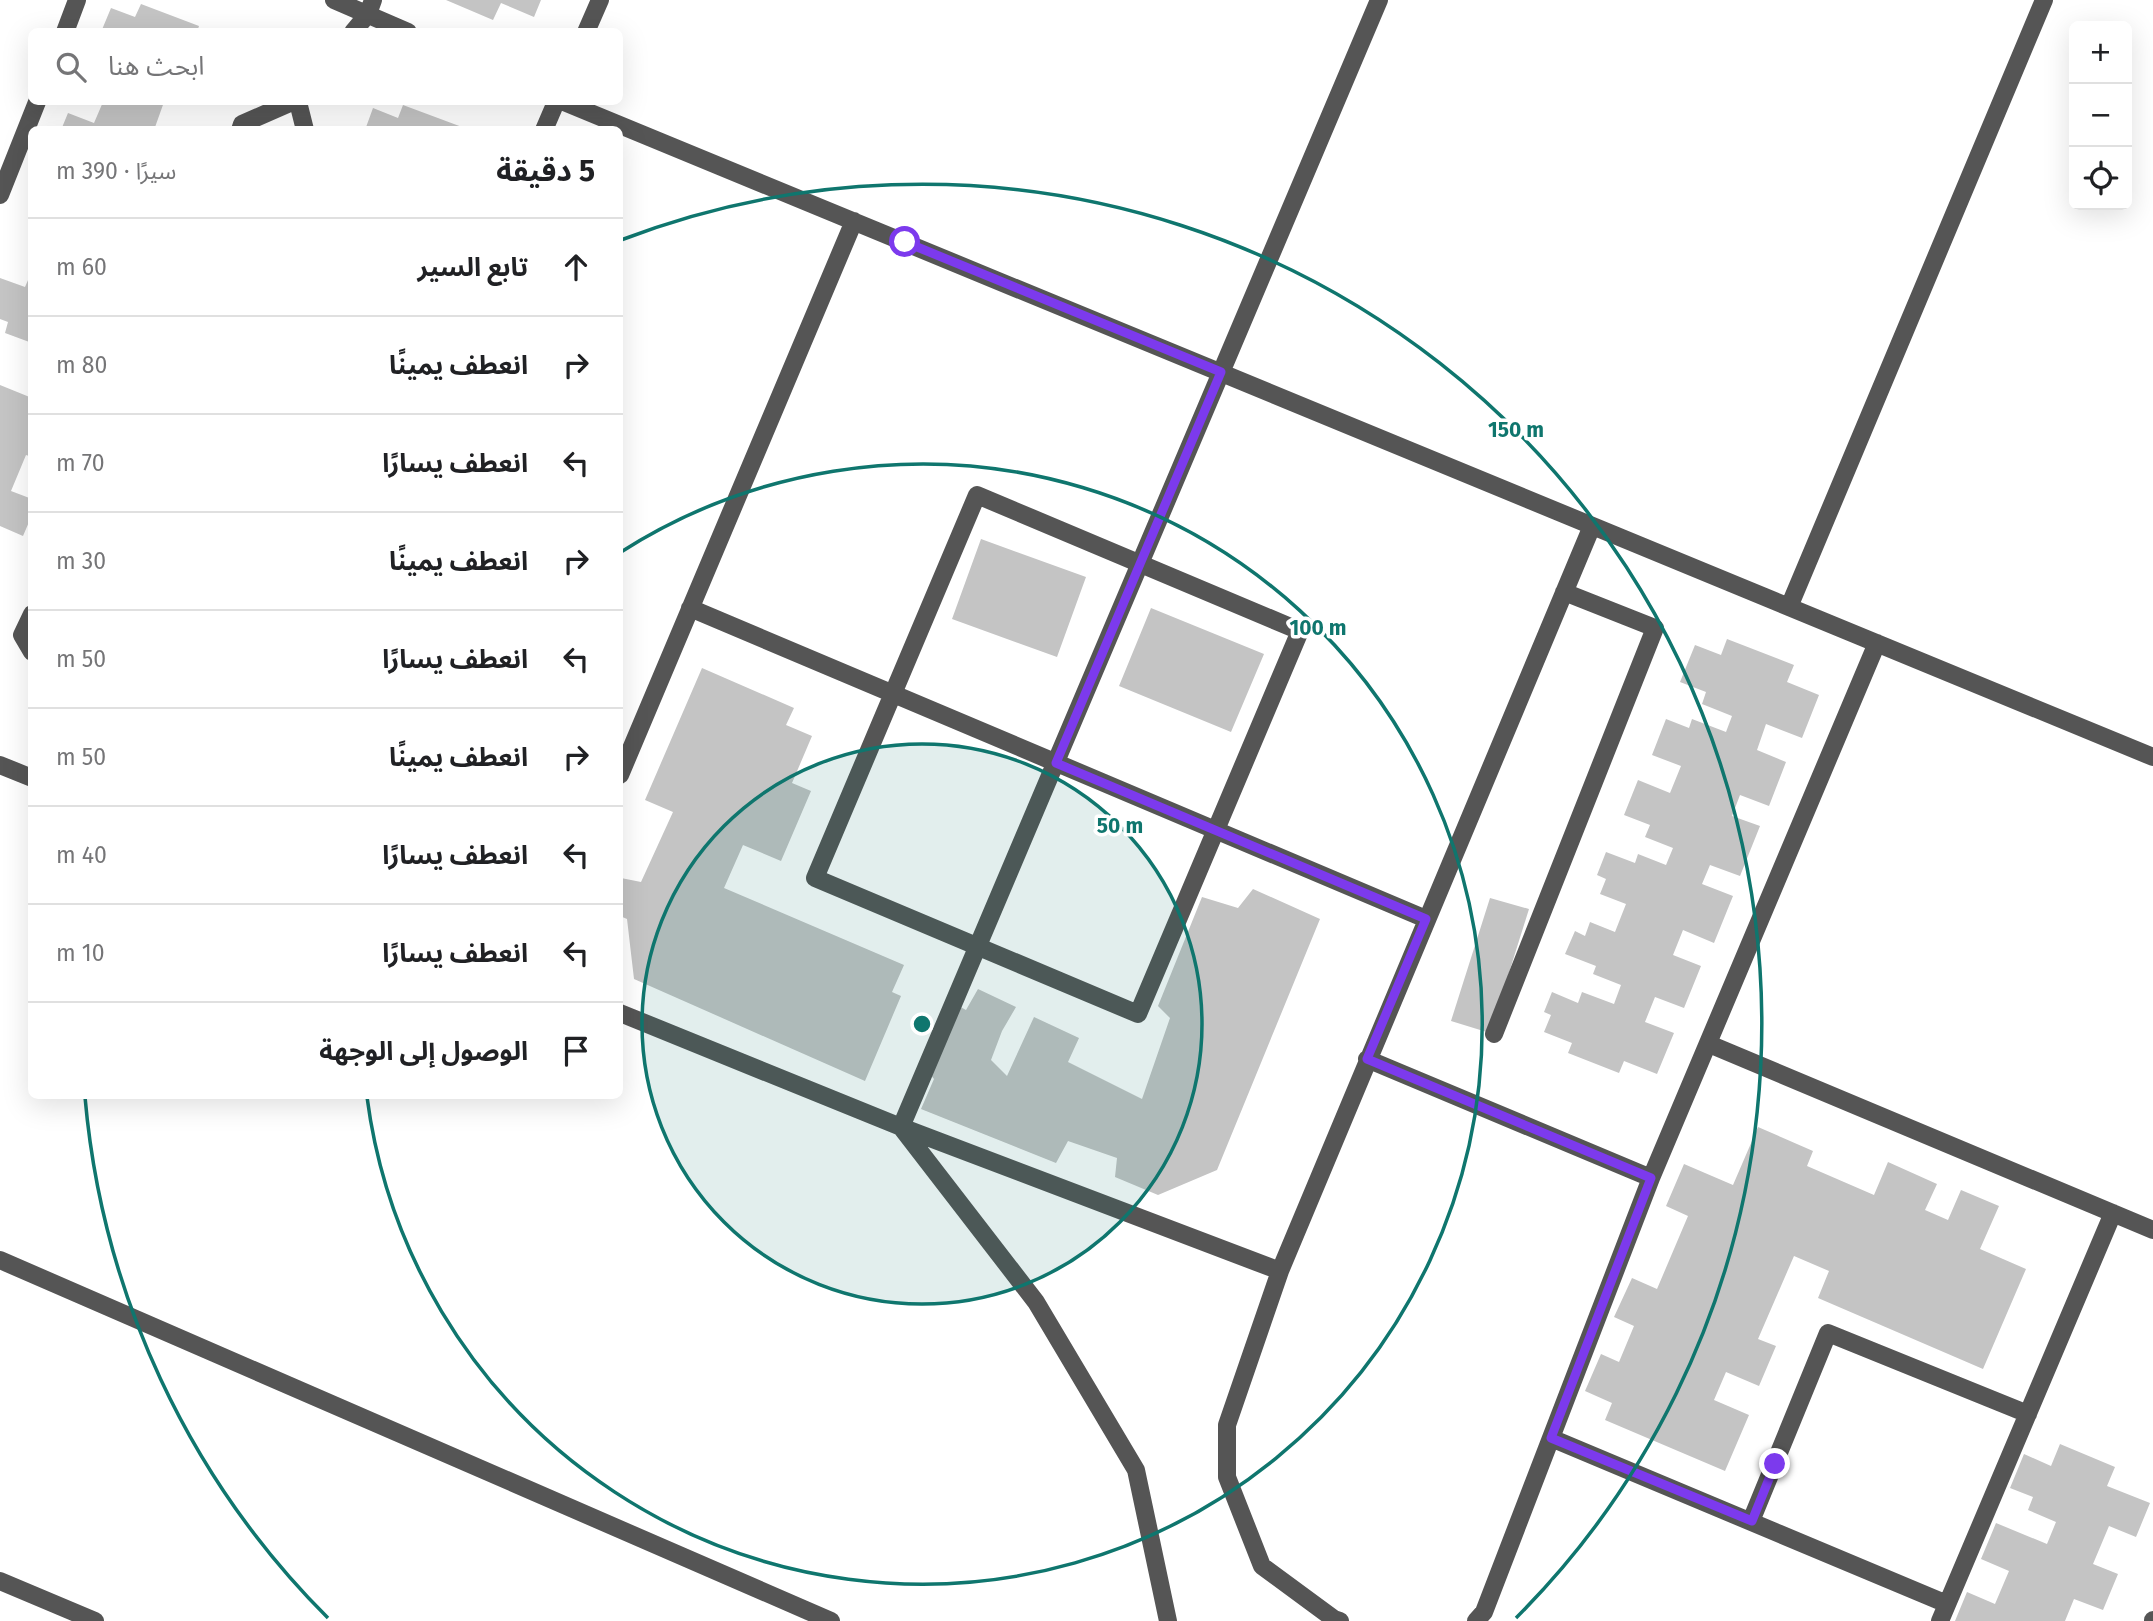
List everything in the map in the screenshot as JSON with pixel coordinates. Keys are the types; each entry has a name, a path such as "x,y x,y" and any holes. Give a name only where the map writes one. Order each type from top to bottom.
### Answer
{"street":[{"path":"66,28 77,0"},
{"path":"334,0 371,7 402,28"},
{"path":"588,28 600,0"},
{"path":"901,1127 1379,0"},
{"path":"1788,607 2044,0"},
{"path":"356,28 371,7"},
{"path":"0,195 8,150 35,105"},
{"path":"241,126 285,105"},
{"path":"299,105 304,126"},
{"path":"546,126 555,105"},
{"path":"571,105 622,126"},
{"path":"623,126 2153,757"},
{"path":"623,768 854,221"},
{"path":"977,495 1140,564 1300,631 1138,1014 815,878 977,495"},
{"path":"1340,1621 1262,1566 1227,1477 1227,1425 1280,1271 1592,526"},
{"path":"1494,1034 1655,628 1564,592"},
{"path":"690,608 1426,919"},
{"path":"28,622 22,635 28,645"},
{"path":"1476,1621 1484,1612 1651,1178 1877,643"},
{"path":"0,765 28,776"},
{"path":"623,1014 901,1127 1280,1271"},
{"path":"1709,1044 2153,1230"},
{"path":"1367,1059 1651,1178"},
{"path":"901,1127 1036,1302 1136,1470 1168,1621"},
{"path":"1551,1438 1752,1521 1944,1613 2113,1213"},
{"path":"0,1260 831,1621"},
{"path":"1752,1521 1828,1333 2028,1414"},
{"path":"0,1581 95,1621"}],"building":[{"path":"446,0 541,0 534,17 501,3 493,20"},
{"path":"141,4 199,26 103,28 111,8 135,17"},
{"path":"102,105 163,105 155,126 63,126 68,113 94,123"},
{"path":"403,105 459,126 366,126 373,108 398,118"},
{"path":"0,278 25,287 28,280 28,342 5,333 8,322 0,319"},
{"path":"0,385 28,396 28,456 11,491 28,497 28,524 23,536 0,526"},
{"path":"981,539 1086,577 1057,657 952,619"},
{"path":"1151,608 1264,654 1231,732 1119,686"},
{"path":"1727,639 1794,665 1787,682 1819,695 1802,738 1766,724 1757,750 1786,762 1769,806 1740,795 1732,816 1760,826 1740,876 1710,865 1702,884 1733,896 1714,943 1683,930 1673,955 1701,966 1684,1008 1655,997 1645,1022 1674,1033 1657,1074 1624,1061 1619,1073 1568,1053 1572,1043 1544,1032 1551,1015 1544,1012 1552,992 1578,1003 1582,992 1614,1004 1621,985 1593,974 1596,966 1565,954 1575,931 1585,936 1590,922 1615,932 1626,904 1600,894 1606,879 1597,875 1606,852 1635,863 1638,854 1666,865 1673,848 1645,837 1650,825 1624,815 1638,780 1670,793 1681,766 1652,755 1666,719 1689,728 1692,719 1726,732 1732,716 1702,704 1706,692 1680,682 1695,645 1721,655"},
{"path":"702,668 794,708 786,725 812,736 792,783 811,791 781,861 743,845 724,888 904,965 892,992 901,996 865,1081 634,979 627,919 623,917 623,878 641,882 673,812 645,800"},
{"path":"1253,889 1320,919 1217,1170 1158,1195 1115,1177 1117,1158 1068,1141 1056,1163 921,1109 934,1079 923,1066 953,1003 966,1010 978,989 1016,1007 1002,1031 991,1060 1007,1076 1034,1017 1079,1038 1068,1062 1142,1099 1170,1018 1158,1006 1202,897 1238,908"},
{"path":"1490,898 1529,909 1490,1033 1451,1021"},
{"path":"1758,1127 1813,1151 1807,1166 1874,1195 1888,1162 1937,1184 1925,1210 1948,1220 1961,1190 1999,1206 1980,1249 2026,1269 1983,1369 1818,1298 1829,1271 1794,1256 1758,1339 1776,1346 1759,1386 1726,1372 1714,1400 1749,1415 1725,1471 1605,1420 1612,1403 1585,1391 1601,1354 1619,1362 1634,1326 1614,1317 1632,1278 1657,1289 1688,1216 1666,1206 1684,1164 1733,1185"},
{"path":"2060,1444 2115,1467 2107,1486 2150,1503 2136,1537 2109,1526 2093,1564 2118,1574 2103,1610 2074,1599 2065,1621 1955,1621 1967,1592 1995,1604 2009,1571 1981,1559 1996,1523 2047,1544 2056,1522 2028,1510 2033,1497 2010,1488 2024,1454 2051,1466"}],"route":[{"path":"905,242 1221,372 1056,763 1426,919 1367,1059 1651,1178 1551,1438 1752,1521 1775,1464"}]}
